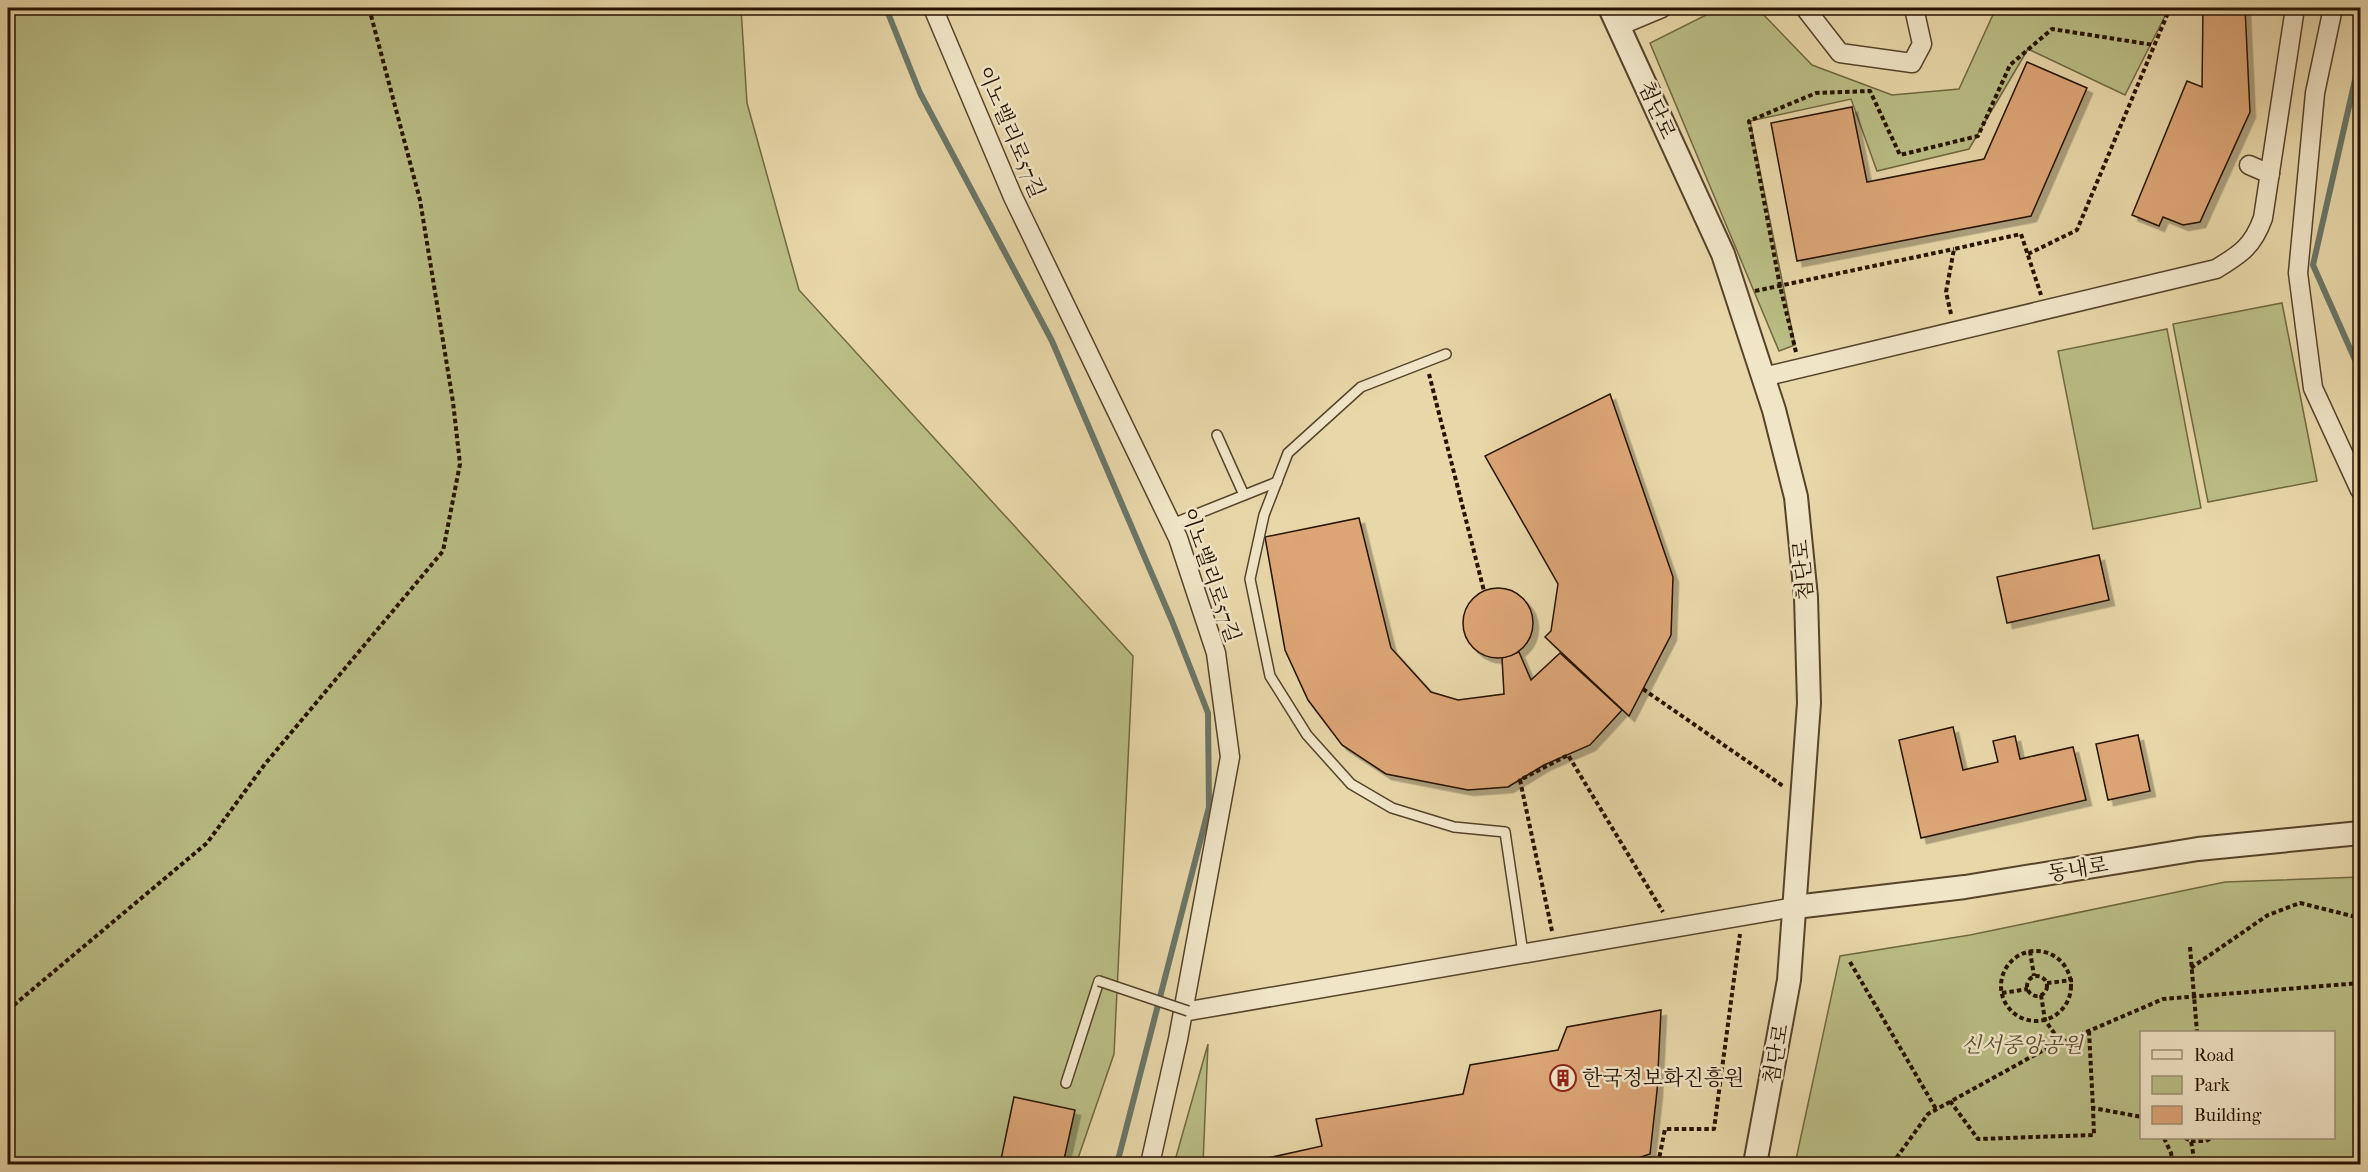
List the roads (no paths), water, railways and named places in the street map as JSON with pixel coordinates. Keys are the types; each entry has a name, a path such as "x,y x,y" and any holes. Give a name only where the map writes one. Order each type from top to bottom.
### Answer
{"street":[{"name":"이노밸리로57길","path":"933,8 1013,197 1172,524 1216,653 1230,757 1186,1012 1150,1164"},
{"path":"1614,17 1662,8"},
{"path":"1806,8 1840,53 1912,63 1922,44 1914,8"},
{"path":"1763,377 1954,323 2046,310 2216,269 2238,256 2255,239 2263,218 2295,8"},
{"path":"2333,8 2315,93 2298,273 2313,388 2361,490"},
{"name":"첨단로","path":"1614,17 1723,254 1763,377 1796,497 1806,597 1809,703 1790,980 1755,1164"},
{"path":"2249,165 2270,174"},
{"name":"동내로","path":"1795,907 1965,888 2198,849 2361,833"},
{"path":"1186,1012 1795,907"}],"lane":[{"path":"1446,354 1361,387 1288,453 1264,515 1250,579 1270,676 1307,735 1351,784 1392,808 1454,827 1505,832 1523,954"},
{"path":"1217,435 1244,495"},
{"path":"1172,524 1277,482"},
{"path":"1066,1083 1099,981 1186,1012"}],"waterway":[{"path":"886,8 920,93 1052,341 1172,621 1208,713 1209,807 1117,1164"},
{"path":"2360,58 2313,265 2360,371"}],"place":[{"name":"한국정보화진흥원","path":"1563,1078"}],"park label":[{"name":"신서중앙공원","path":"2022,1045"}]}
